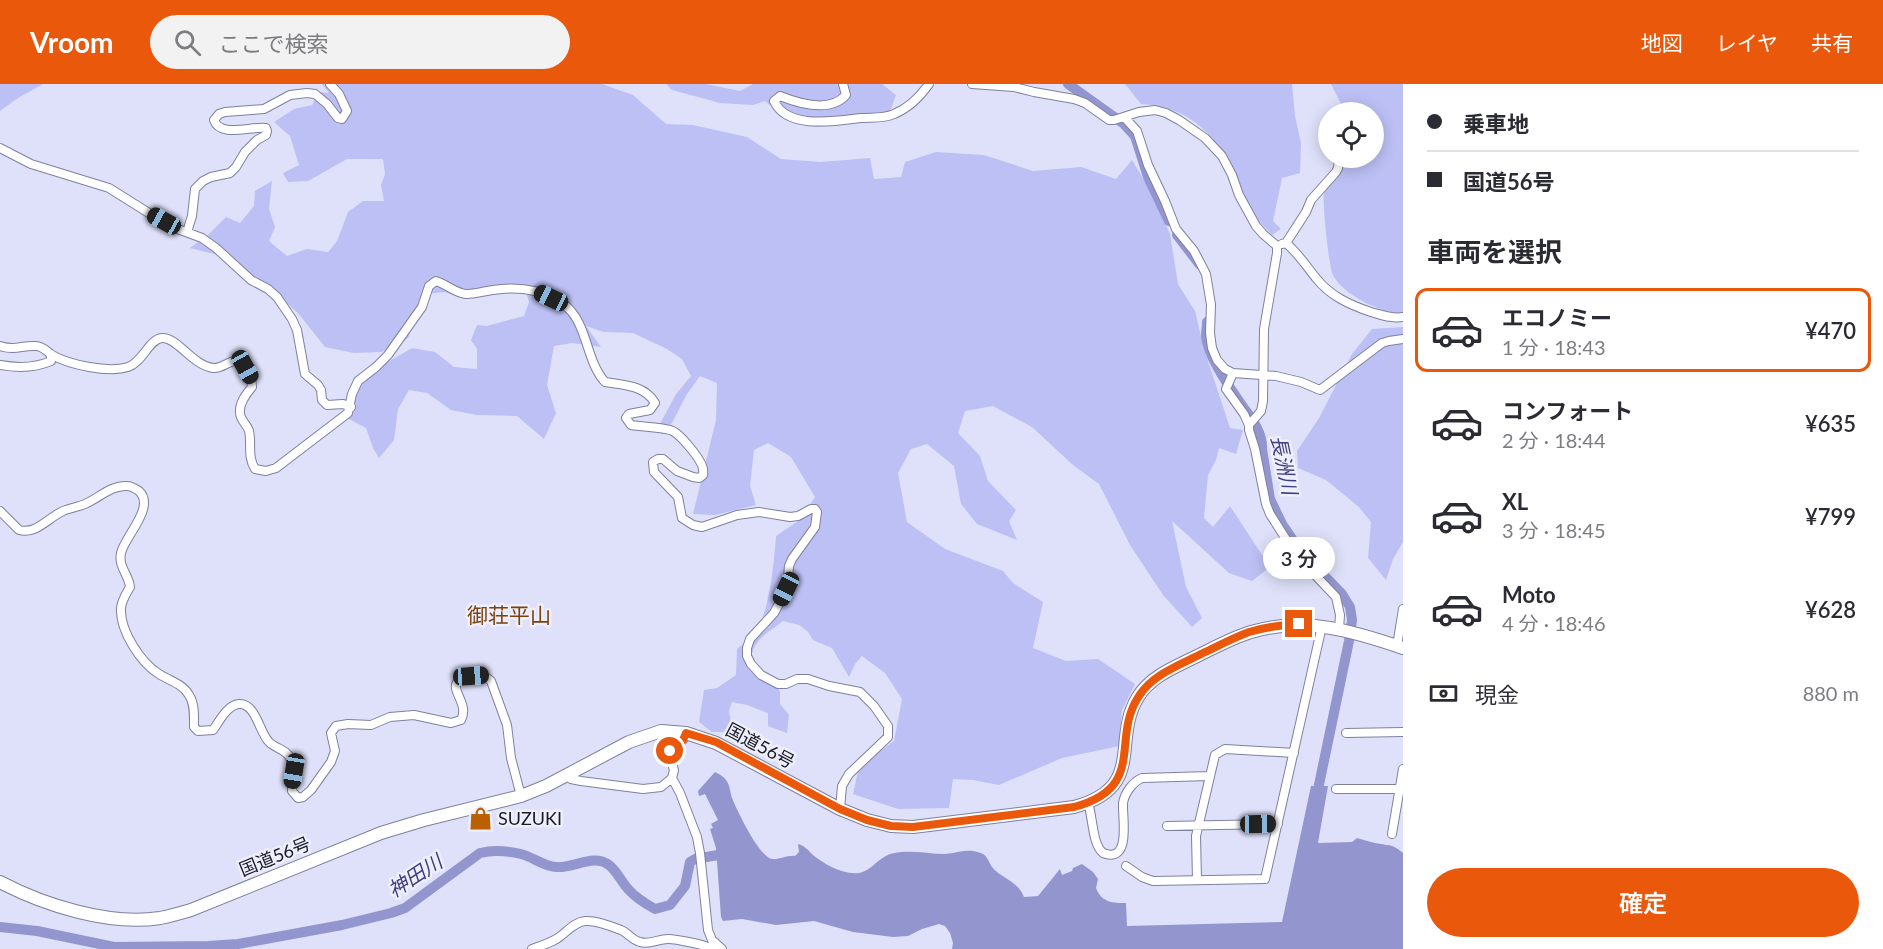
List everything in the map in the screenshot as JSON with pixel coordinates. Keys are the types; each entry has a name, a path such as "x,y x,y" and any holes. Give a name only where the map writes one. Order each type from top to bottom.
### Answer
{"highway":[{"name":"国道56号","path":"0,882 42,900 87,913 132,919 159,918 210,903 381,833 521,796 567,776 629,742 661,731 686,733 716,742 840,809 867,820 891,826 913,827 1074,807 1088,803 1106,791 1120,774 1131,711 1143,690 1162,674 1230,640 1279,625 1299,624 1345,631 1400,647"}],"street":[{"path":"187,232 192,216 195,189 211,177 230,172 237,166 245,152 266,135 266,128 231,130 220,128 214,120 219,114 264,109 290,95 307,93 315,94 338,118 342,119 347,111 345,105 330,84"},
{"path":"843,84 846,95 833,104 808,105 780,96 774,101 775,105 785,114 809,122 882,118 902,111 916,101 929,84"},
{"path":"972,84 1014,87 1074,99 1109,120 1155,110 1179,120 1205,138 1222,156 1232,174 1239,195 1263,234 1305,261 1317,279 1344,301 1387,317 1403,317"},
{"path":"1124,117 1137,131 1148,165 1176,229 1202,263 1212,305 1210,333 1212,348 1217,360 1225,369 1233,373 1276,376 1301,382 1320,390 1383,343 1403,339"},
{"path":"0,148 31,164 109,188 175,228 202,238 216,248 251,280 277,297 297,330 305,374 321,390 322,400 327,405 343,404 351,407"},
{"path":"1249,425 1261,411 1264,329 1277,253 1281,244 1306,212 1311,200 1338,168"},
{"path":"0,346 14,349 36,346 85,366 103,369 126,368 145,355 152,343 159,338 166,338 193,359 207,366 217,368 233,360 239,360 252,380 252,387 245,395 240,413 248,427 249,456 255,469 266,471 276,468 348,412 358,381 388,355 423,306 429,286 436,280 461,293 523,289 538,292 563,303 573,313 599,376 605,382 637,388 646,392 653,399 655,403 650,410 629,414 626,418 631,425 673,430 684,440 703,466 704,472 699,478 677,471 663,459 653,462 654,472 678,497 682,518 686,522 702,526 737,515 759,512 790,517 798,516 811,509 817,512 815,527 789,566 786,589 774,613 750,639 747,656 761,675 778,684 786,684 797,679 808,679 860,692 874,706 888,726 888,737 849,774 842,786 840,809"},
{"path":"0,365 36,366 51,361 51,354"},
{"path":"1233,373 1226,389 1249,425 1270,514 1296,555 1336,597 1345,631"},
{"path":"0,511 19,530 30,531 63,511 85,504 114,488 126,486 139,491 143,496 145,506 121,555 122,567 130,587 123,601 122,616 135,648 144,662 152,669 181,686 189,694 194,711 194,727 198,731 213,730 232,706 238,704 247,706 253,712 268,742 288,754 292,760 294,771 292,791 298,798 312,790 334,756 335,745 331,733 336,726 371,725 390,717 414,716 451,723 457,722 461,720 464,712 457,694 457,683 463,677 483,675 491,681 507,725 511,758 521,796"},
{"path":"1400,647 1403,609"},
{"path":"1126,866 1142,877 1153,881 1265,879 1322,626"},
{"path":"1346,733 1403,732"},
{"path":"567,776 581,781 643,789 661,787 672,778 674,770 670,751 683,740 686,733"},
{"path":"1197,880 1196,836 1215,755 1225,749 1294,753"},
{"path":"1392,834 1403,769"},
{"path":"1088,803 1096,845 1103,853 1111,854 1121,849 1123,844 1123,801 1136,781 1142,777 1210,776"},
{"path":"672,778 697,837 708,930 712,940 722,949"},
{"path":"1336,789 1401,789"},
{"path":"1167,826 1278,824"},
{"path":"532,949 550,942 576,923 583,921 592,921 622,930 640,942 679,940 712,949"}],"shaded area":[{"path":"0,84 43,84 0,111"},
{"path":"322,84 602,84 633,95 666,124 693,125 747,137 781,159 821,162 870,158 874,179 901,177 905,162 936,152 984,155 1033,171 1081,167 1116,179 1132,160 1150,190 1170,234 1178,284 1195,311 1204,349 1230,428 1243,430 1236,454 1219,448 1208,475 1204,518 1213,527 1230,506 1270,567 1252,581 1229,573 1172,521 1186,587 1202,618 1192,627 1163,595 1130,545 1099,484 1073,465 1032,427 993,406 965,411 958,433 980,456 988,481 1016,510 1009,521 1017,540 977,524 961,504 954,466 927,444 911,449 898,473 907,522 945,549 1003,571 1013,583 1043,602 1033,648 1066,661 1098,659 1135,684 1122,710 1119,746 1062,758 999,785 953,779 949,808 898,809 853,794 859,767 894,741 902,699 885,673 862,656 849,677 832,648 813,640 808,632 799,625 783,621 764,635 756,645 749,667 758,679 775,683 780,692 780,704 789,715 787,733 768,726 768,713 732,702 729,711 733,732 712,732 699,722 704,690 717,688 736,675 737,649 755,633 764,612 770,586 776,536 801,519 815,497 791,457 768,443 754,450 750,486 756,505 715,515 693,514 716,420 717,383 700,376 687,394 672,423 662,435 660,424 676,394 691,376 682,359 667,349 633,333 603,332 586,326 601,347 572,343 554,346 547,385 556,413 544,439 517,416 477,415 451,410 427,393 409,390 398,409 394,440 379,458 366,428 347,418 350,400 365,375 412,348 435,352 454,367 477,369 477,349 471,340 477,325 487,326 524,316 529,302 524,285 497,288 466,299 445,292 425,294 408,338 382,352 354,353 325,347 298,313 268,287 222,256 190,248 226,217 240,223 254,206 255,191 272,181 269,209 275,227 269,241 287,256 307,249 328,252 337,241 348,212 363,201 384,201 381,185 385,174 383,159 347,159 308,181 288,182 283,173 299,165 290,136 274,122 294,109 312,105 319,92 329,93"},
{"path":"666,84 706,84 740,91 753,84 882,84 896,95 890,112 856,121 818,127 787,120 765,101 753,105 720,103 672,90"},
{"path":"1125,84 1292,84 1295,116 1301,143 1300,173 1282,178 1273,221 1281,229 1272,235 1252,213 1230,164 1211,137 1200,126 1174,111 1141,104"},
{"path":"1331,84 1403,84 1403,313 1385,311 1364,302 1345,289 1331,270 1325,221 1324,193 1327,187 1339,174 1341,168 1384,168 1384,102 1340,102"},
{"path":"1403,327 1403,542 1393,559 1386,580 1368,558 1371,522 1359,507 1326,480 1298,468 1297,451 1319,418 1352,354 1372,329"},
{"path":"715,772 727,782 743,822 755,842 772,859 795,856 799,852 798,844 834,868 859,873 890,854 976,852 985,856 996,871 1018,887 1024,897 1038,896 1060,869 1062,875 1082,864 1098,879 1096,888 1101,897 1112,902 1126,903 1127,926 1282,922 1311,786 1328,786 1318,843 1352,842 1357,838 1393,846 1403,853 1403,949 952,949 950,933 945,926 939,924 908,936 893,937 853,932 814,921 776,925 742,919 723,921 716,848 710,829 713,828 711,824 718,820 705,794 699,796 698,791"}],"waterway":[{"name":"長洲川","path":"1068,84 1124,124 1135,136 1148,177 1169,221"},
{"name":"長洲川","path":"1177,235 1200,265"},
{"name":"長洲川","path":"1207,322 1206,336 1215,363 1259,432 1270,499 1282,524 1301,552 1342,594 1350,607 1352,620 1349,641 1316,799"},
{"name":"神田川","path":"0,927 37,931 114,947 238,944 342,925 405,908 480,853 495,851 521,854 556,867 590,861 603,862 612,868 635,896 655,909 670,905 685,886 690,862 724,854"}],"place":[{"name":"SUZUKI","path":"480,819"}],"district":[{"name":"御荘平山","path":"509,616"}],"route":[{"path":"670,751 683,740 686,733 702,737 716,742 840,809 867,820 891,826 913,827 1074,807 1101,796 1120,774 1131,711 1138,697 1149,684 1162,674 1230,640 1279,625 1299,624"}]}
